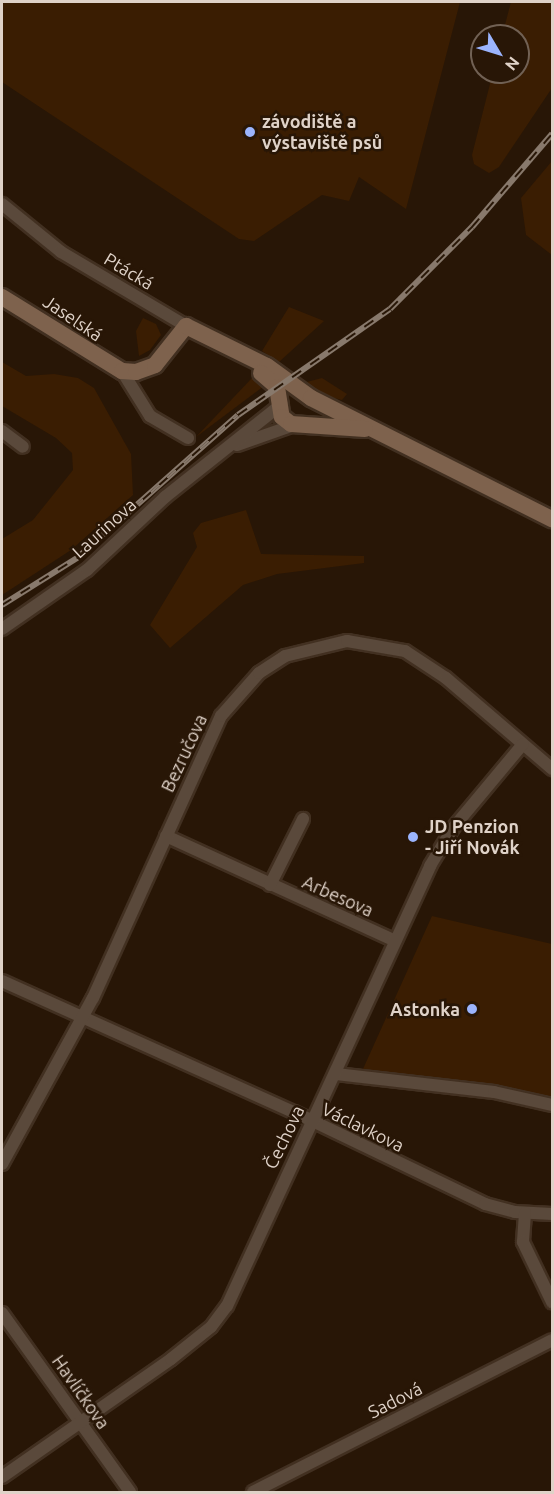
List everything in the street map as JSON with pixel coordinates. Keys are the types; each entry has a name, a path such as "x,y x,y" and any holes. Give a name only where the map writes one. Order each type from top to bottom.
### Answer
{"street":[{"name":"Ptácká","path":"2,204 70,258 245,359 267,366 311,398 377,429 552,519"},
{"name":"Jaselská","path":"2,297 122,371 150,416 188,438"},
{"path":"122,371 136,372 155,365 186,326"},
{"name":"Ptácká","path":"245,359 277,387 282,404"},
{"path":"293,397 311,398 318,411 301,424 282,417 282,404 293,397"},
{"name":"Laurinova","path":"2,629 87,570 165,497 282,404"},
{"name":"Ptácká","path":"301,424 377,429"},
{"name":"Laurinova","path":"227,449 301,424"},
{"path":"2,431 23,447"},
{"name":"Bezručova","path":"2,1164 82,1015 166,836 207,742 230,703 268,668 285,656 347,641 405,651 446,678 552,769"},
{"name":"Čechova","path":"2,1477 176,1355 211,1327 227,1306 310,1122 336,1074 393,940 453,828 523,744"},
{"path":"270,885 303,819"},
{"name":"Arbesova","path":"166,836 393,940"},
{"name":"Václavkova","path":"2,981 82,1015 486,1204 525,1213 552,1214"},
{"path":"336,1074 494,1092 552,1105"},
{"path":"525,1213 523,1242 552,1302"},
{"name":"Havlíčkova","path":"2,1312 130,1492"},
{"name":"Sadová","path":"253,1492 552,1340"}],"shaded area":[{"name":"závodiště a výstaviště psů","path":"2,2 460,2 406,209 359,177 349,201 322,195 254,241 239,239 2,82"},
{"path":"511,2 552,2 552,88 499,167 489,173 474,164 472,155 490,84 530,84 530,24 505,24"},
{"path":"552,161 552,255 526,235 521,198"},
{"path":"289,307 324,321 279,362 262,351"},
{"path":"143,318 156,324 161,335 150,350 139,356 136,331"},
{"path":"2,362 26,376 54,374 78,378 94,388 131,454 133,495 71,550 2,595 2,539 33,520 73,470 72,453 56,438 2,406"},
{"path":"252,378 268,383 196,437"},
{"path":"322,378 347,394 342,400 314,393 299,384"},
{"path":"246,510 261,554 364,556 364,563 277,574 243,585 170,648 150,625 197,547 193,533 201,523"},
{"name":"Astonka","path":"432,916 552,944 552,1098 497,1086 363,1069"}],"railway":[{"path":"2,605 77,558 238,415 390,309 472,227 552,134"}],"place":[{"name":"závodiště a výstaviště psů","path":"250,132"},
{"name":"JD Penzion - Jiří Novák","path":"413,837"},
{"name":"Astonka","path":"472,1009"}]}
